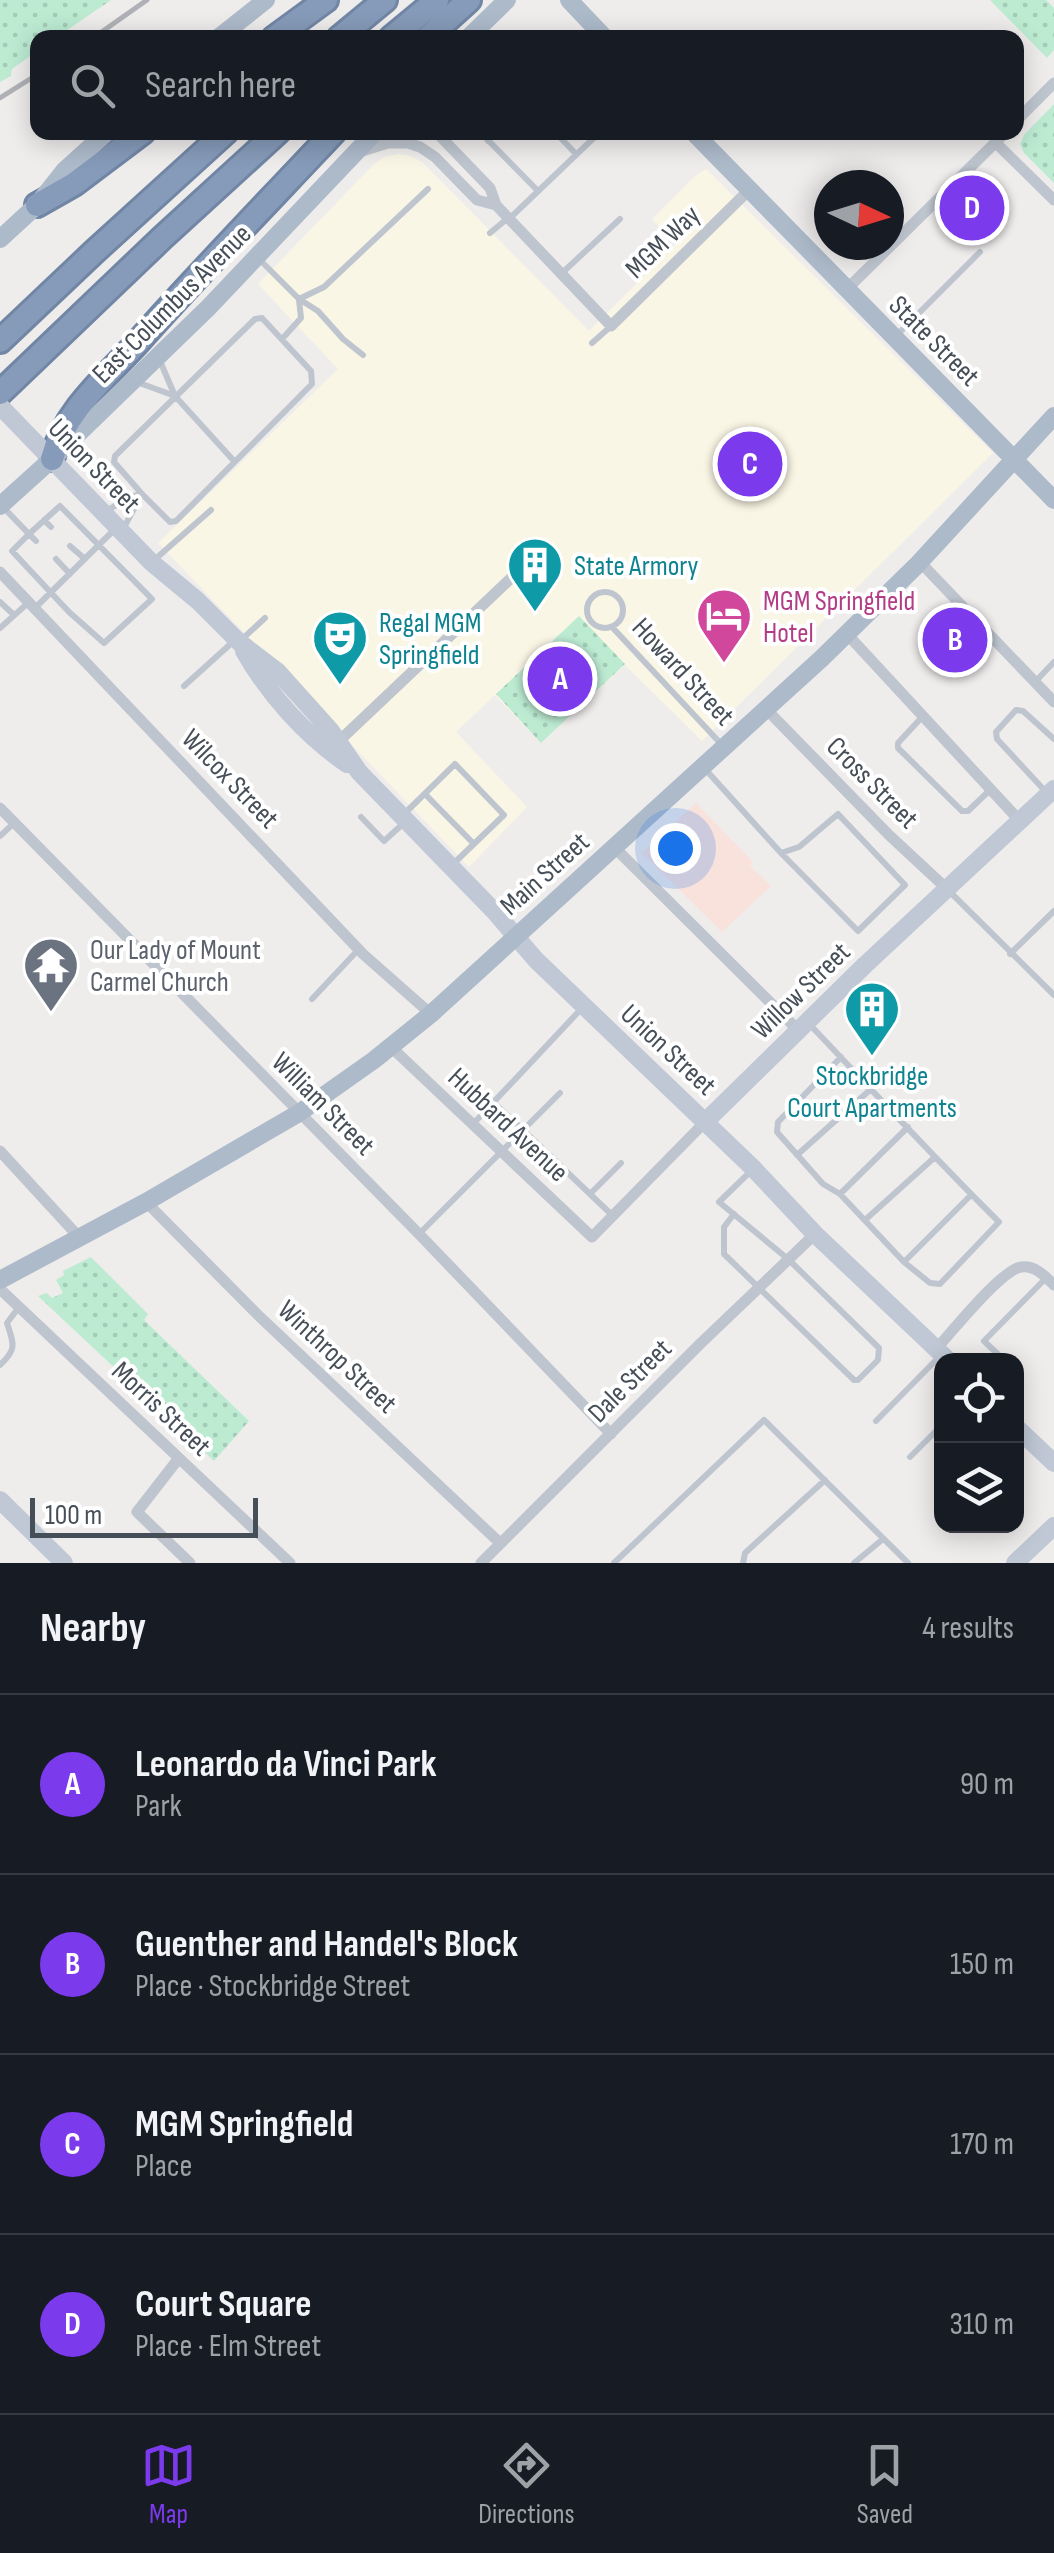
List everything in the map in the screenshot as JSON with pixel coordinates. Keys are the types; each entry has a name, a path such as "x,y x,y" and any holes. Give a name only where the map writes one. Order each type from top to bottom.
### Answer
{"highway":[{"path":"285,30 326,0"},
{"path":"348,30 385,0"},
{"path":"405,30 455,4"},
{"path":"434,30 455,4"},
{"path":"37,205 74,184 132,140"},
{"path":"6,336 217,140"},
{"path":"0,393 269,140"},
{"path":"52,459 56,443 74,413 326,140"}],"main road":[{"path":"228,30 266,0"},
{"path":"476,30 507,0"},
{"path":"569,0 597,30"},
{"path":"0,239 99,140"},
{"name":"East Columbus Avenue","path":"0,506 158,356 367,140"},
{"name":"State Street","path":"700,140 1054,500"},
{"name":"Main Street","path":"0,1280 146,1202 299,1113 391,1047 846,634 920,562 1054,416"}],"street":[{"path":"1024,113 1054,83"},
{"path":"444,140 490,188 496,205 610,326"},
{"path":"846,290 999,140"},
{"path":"356,152 388,143 414,145 435,157 478,200 496,205"},
{"path":"996,143 1054,200"},
{"name":"MGM Way","path":"610,326 748,191"},
{"name":"Union Street","path":"0,406 152,562 237,641 278,672 359,772 536,960 940,1353"},
{"path":"920,562 1054,702"},
{"path":"338,742 525,565"},
{"name":"Wilcox Street","path":"0,572 359,949 431,1014"},
{"path":"846,634 1019,820"},
{"name":"Union Street","path":"237,641 263,684 328,751 359,772"},
{"name":"Cross Street","path":"766,709 946,888"},
{"name":"Willow Street","path":"592,1237 802,1026 1051,792"},
{"name":"William Street","path":"0,808 611,1434"},
{"path":"614,847 802,1026"},
{"name":"Hubbard Avenue","path":"391,1047 592,1237"},
{"path":"0,1151 78,1236"},
{"name":"Winthrop Street","path":"146,1202 260,1317 500,1543"},
{"name":"Dale Street","path":"481,1563 815,1234"},
{"path":"943,1353 989,1291 1012,1270 1023,1266 1035,1268 1050,1281"},
{"name":"Morris Street","path":"0,1289 290,1563"},
{"path":"1024,1434 1054,1462"},
{"path":"178,1458 137,1512 190,1563"},
{"path":"0,1500 64,1563"},
{"path":"1014,1563 1054,1526"}],"lane":[{"path":"492,140 538,191"},
{"path":"563,140 576,154"},
{"path":"490,233 591,140"},
{"path":"299,298 324,287 428,190"},
{"path":"561,274 620,218"},
{"path":"894,338 980,252"},
{"path":"257,257 364,355"},
{"path":"282,339 301,318 299,298"},
{"path":"262,318 282,339 311,371 312,384 176,521 170,522 114,462 115,456 255,319 262,318"},
{"path":"592,343 610,326"},
{"path":"158,356 176,396 234,461"},
{"path":"133,380 176,396"},
{"path":"0,628 52,592 100,545 130,497 142,494"},
{"path":"114,524 142,494"},
{"path":"0,506 36,542"},
{"path":"60,506 152,599 104,643 68,612 12,550 44,520 60,506"},
{"path":"152,562 211,510"},
{"path":"44,520 51,528"},
{"path":"70,546 85,560"},
{"path":"56,560 70,574"},
{"name":"Howard Street","path":"612,627 622,613 620,601 610,594 598,594 589,602 589,618 596,626 612,627 723,746"},
{"path":"0,602 14,615"},
{"path":"184,686 264,618"},
{"path":"1034,682 1054,662"},
{"path":"1051,792 996,739 996,732 1016,710 1023,710 1054,739"},
{"path":"924,716 898,743 898,748 962,811 968,811 991,790"},
{"path":"360,817 384,841 455,764 504,815 450,867"},
{"path":"702,765 781,852 858,930 905,885 838,814 800,847 781,852"},
{"path":"425,794 474,844"},
{"path":"0,836 14,823"},
{"path":"946,888 1010,954 1052,990"},
{"path":"1010,954 1054,911"},
{"path":"312,999 359,949"},
{"path":"472,1124 584,1006"},
{"path":"802,1026 841,1057 998,1222 940,1284 930,1283 904,1262 840,1194 823,1184 777,1132 778,1122 841,1057"},
{"path":"797,1155 872,1089"},
{"path":"419,1234 560,1093"},
{"path":"494,1102 613,1216"},
{"path":"840,1194 908,1127"},
{"path":"865,1220 935,1157"},
{"path":"590,1194 621,1163"},
{"path":"734,1214 724,1228 724,1254 854,1380 861,1378 878,1360 879,1348 788,1259 720,1202 754,1168"},
{"path":"904,1262 971,1195"},
{"path":"997,1353 984,1341 1050,1281"},
{"path":"0,1365 14,1346 8,1323 19,1307"},
{"path":"876,1422 934,1363"},
{"path":"614,1563 764,1420 908,1563"},
{"path":"910,1457 934,1433"},
{"path":"744,1563 745,1554 825,1480"},
{"path":"854,1563 883,1538"}],"shaded area":[{"path":"398,154 423,163 589,331 676,244 652,219 706,169 993,453 702,741 625,665 541,743 495,695 456,732 527,807 469,867 158,543 338,369 258,284 374,164"},
{"path":"696,803 771,886 722,932 642,853"}],"green space":[{"path":"0,0 111,0 67,30 30,30 30,56 0,82"},
{"path":"990,0 1046,0 1054,8 1054,50 1047,58 1024,30"},
{"path":"1054,104 1054,183 1024,153 1020,144"},
{"path":"579,616 625,664 541,743 496,694"},
{"path":"91,1257 148,1314 144,1320 249,1421 214,1461 38,1296 47,1293 52,1298 63,1293 56,1280 64,1275 63,1271"}],"railway":[{"path":"104,30 147,0"},
{"path":"0,98 30,79"}],"place":[{"name":"Court Square","path":"972,208"},
{"name":"MGM Springfield","path":"750,464"},
{"name":"State Armory","path":"535,614"},
{"name":"Guenther and Handel's Block","path":"955,640"},
{"name":"MGM Springfield Hotel","path":"724,665"},
{"name":"Leonardo da Vinci Park","path":"560,679"},
{"name":"Regal MGM Springfield","path":"340,687"},
{"name":"Our Lady of Mount Carmel Church","path":"51,1014"},
{"name":"Stockbridge Court Apartments","path":"872,1058"}]}
